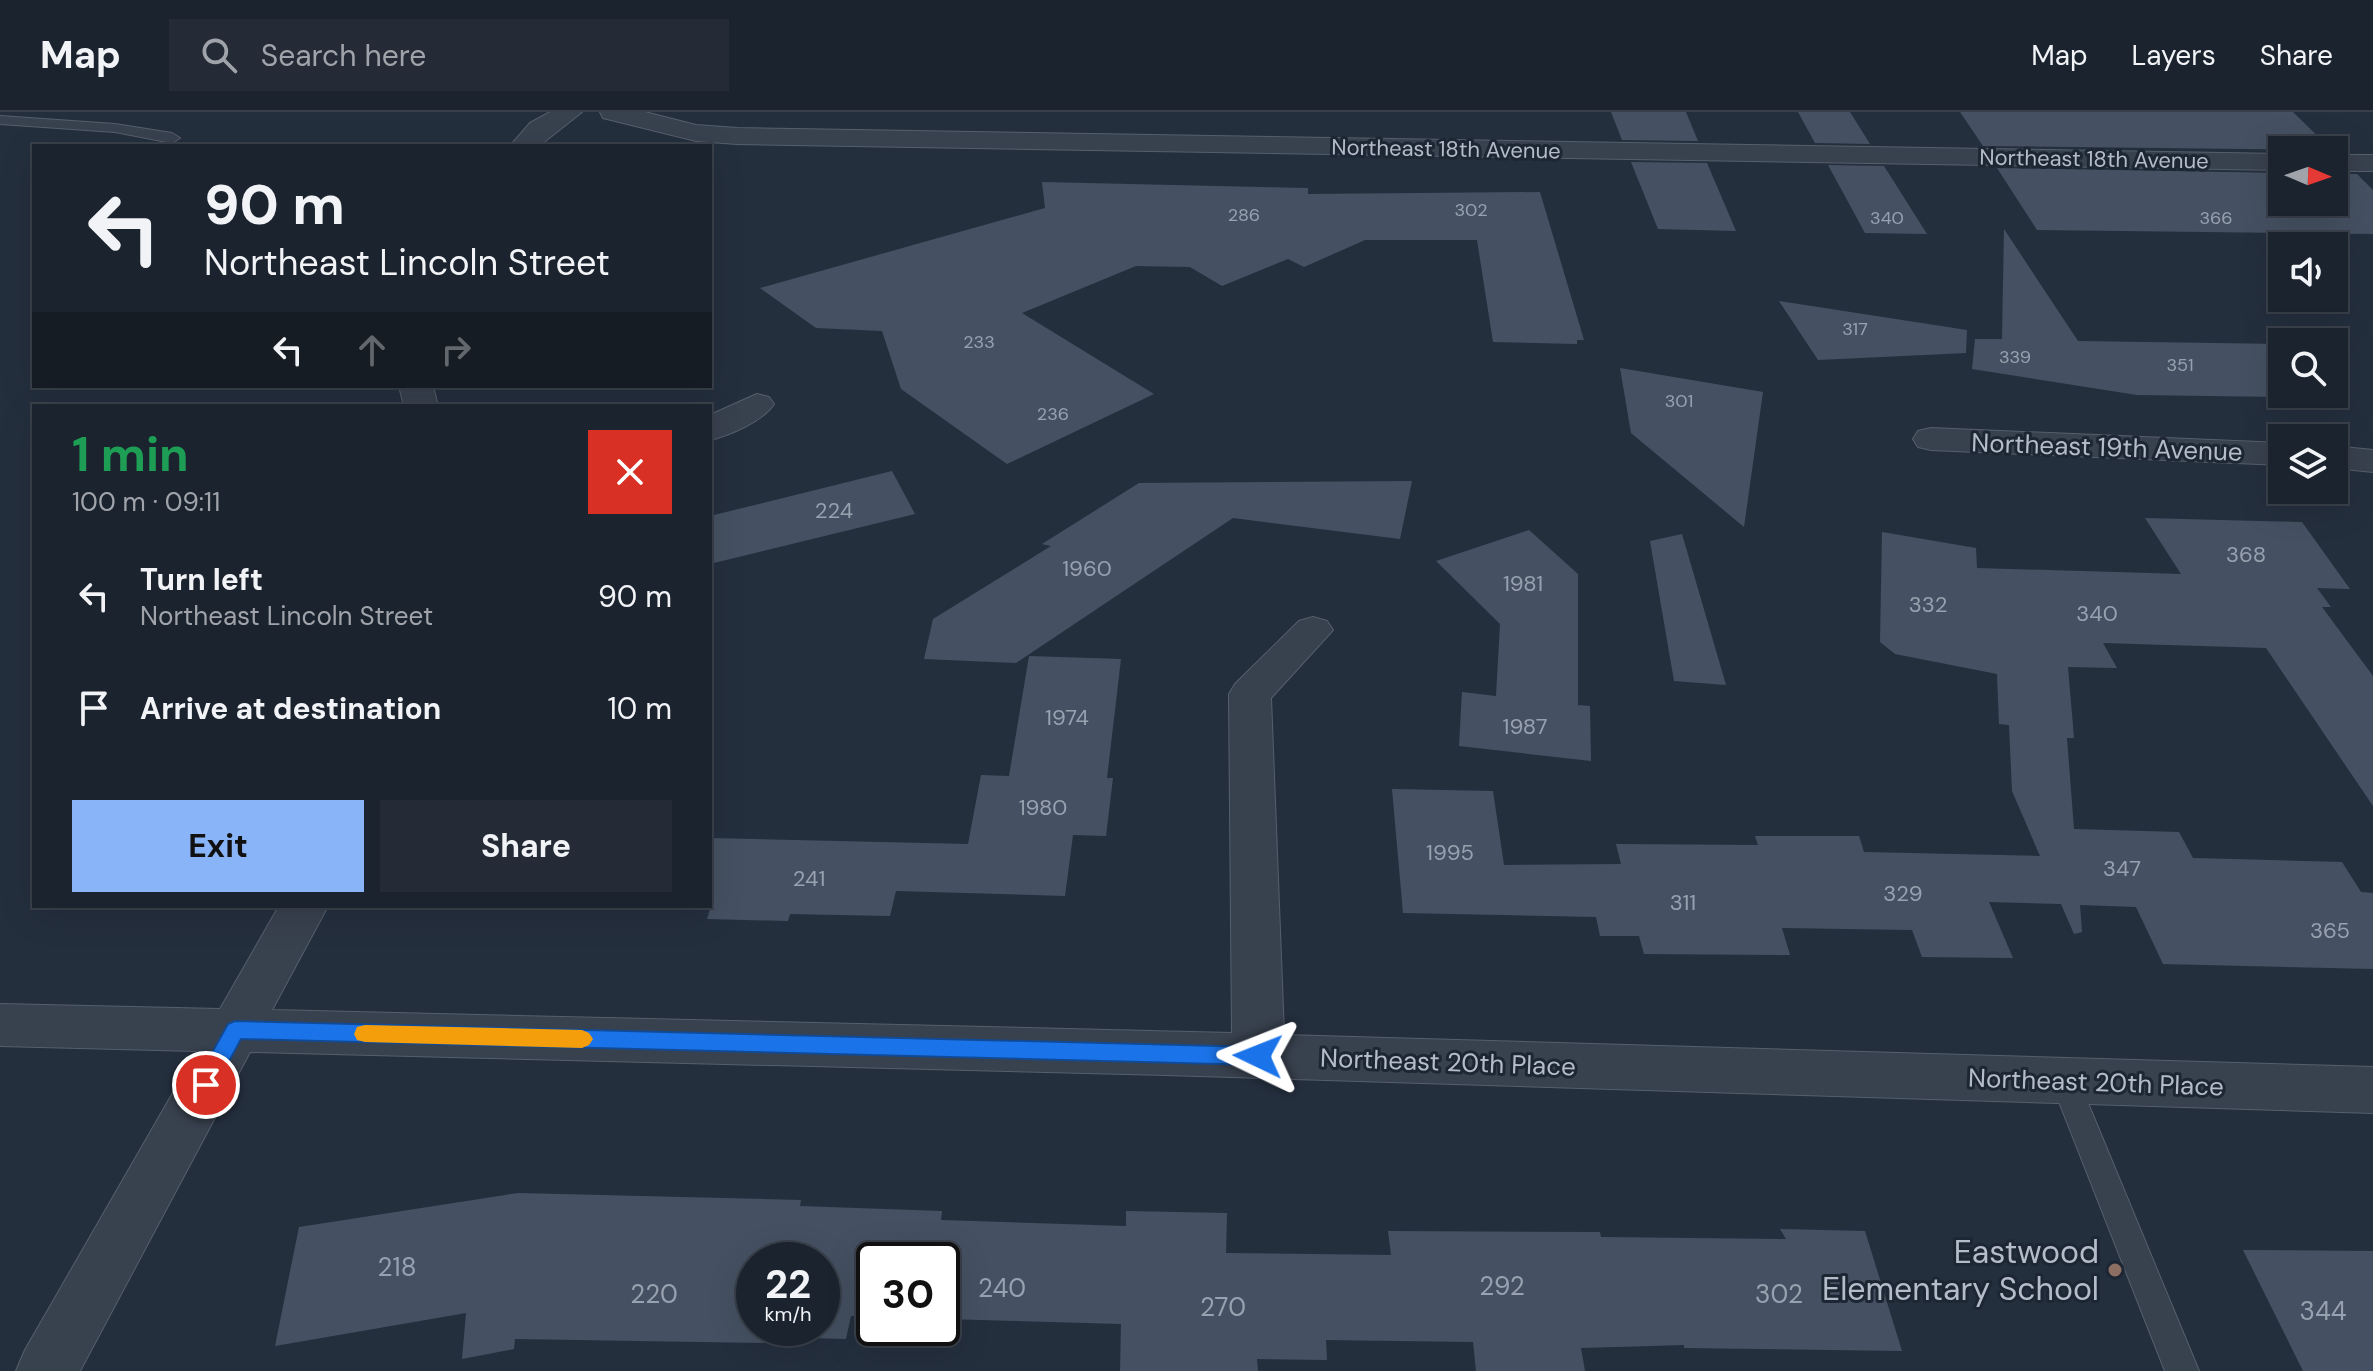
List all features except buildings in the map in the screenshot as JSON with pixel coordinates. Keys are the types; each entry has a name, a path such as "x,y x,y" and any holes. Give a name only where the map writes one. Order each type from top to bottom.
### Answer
{"street":[{"path":"526,144 540,129 569,112"},
{"name":"Northeast 18th Avenue","path":"613,112 696,133 737,136 2268,162"},
{"path":"1438,120 1443,149"},
{"path":"2348,163 2373,163"},
{"path":"712,428 757,404"},
{"name":"Northeast 19th Avenue","path":"1931,439 2268,453"},
{"path":"2348,458 2373,461"},
{"path":"1258,1056 1250,694 1313,630"},
{"path":"47,1371 303,908"},
{"name":"Northeast 20th Place","path":"0,1025 1258,1056 2373,1090"}],"lane":[{"path":"0,120 115,128 172,138"},
{"path":"2064,1079 2182,1371"}],"slow traffic":[{"path":"365,1034 582,1039"}],"place":[{"name":"Eastwood Elementary School","path":"2115,1270"}],"route":[{"path":"206,1085 235,1030 1258,1056"}]}
